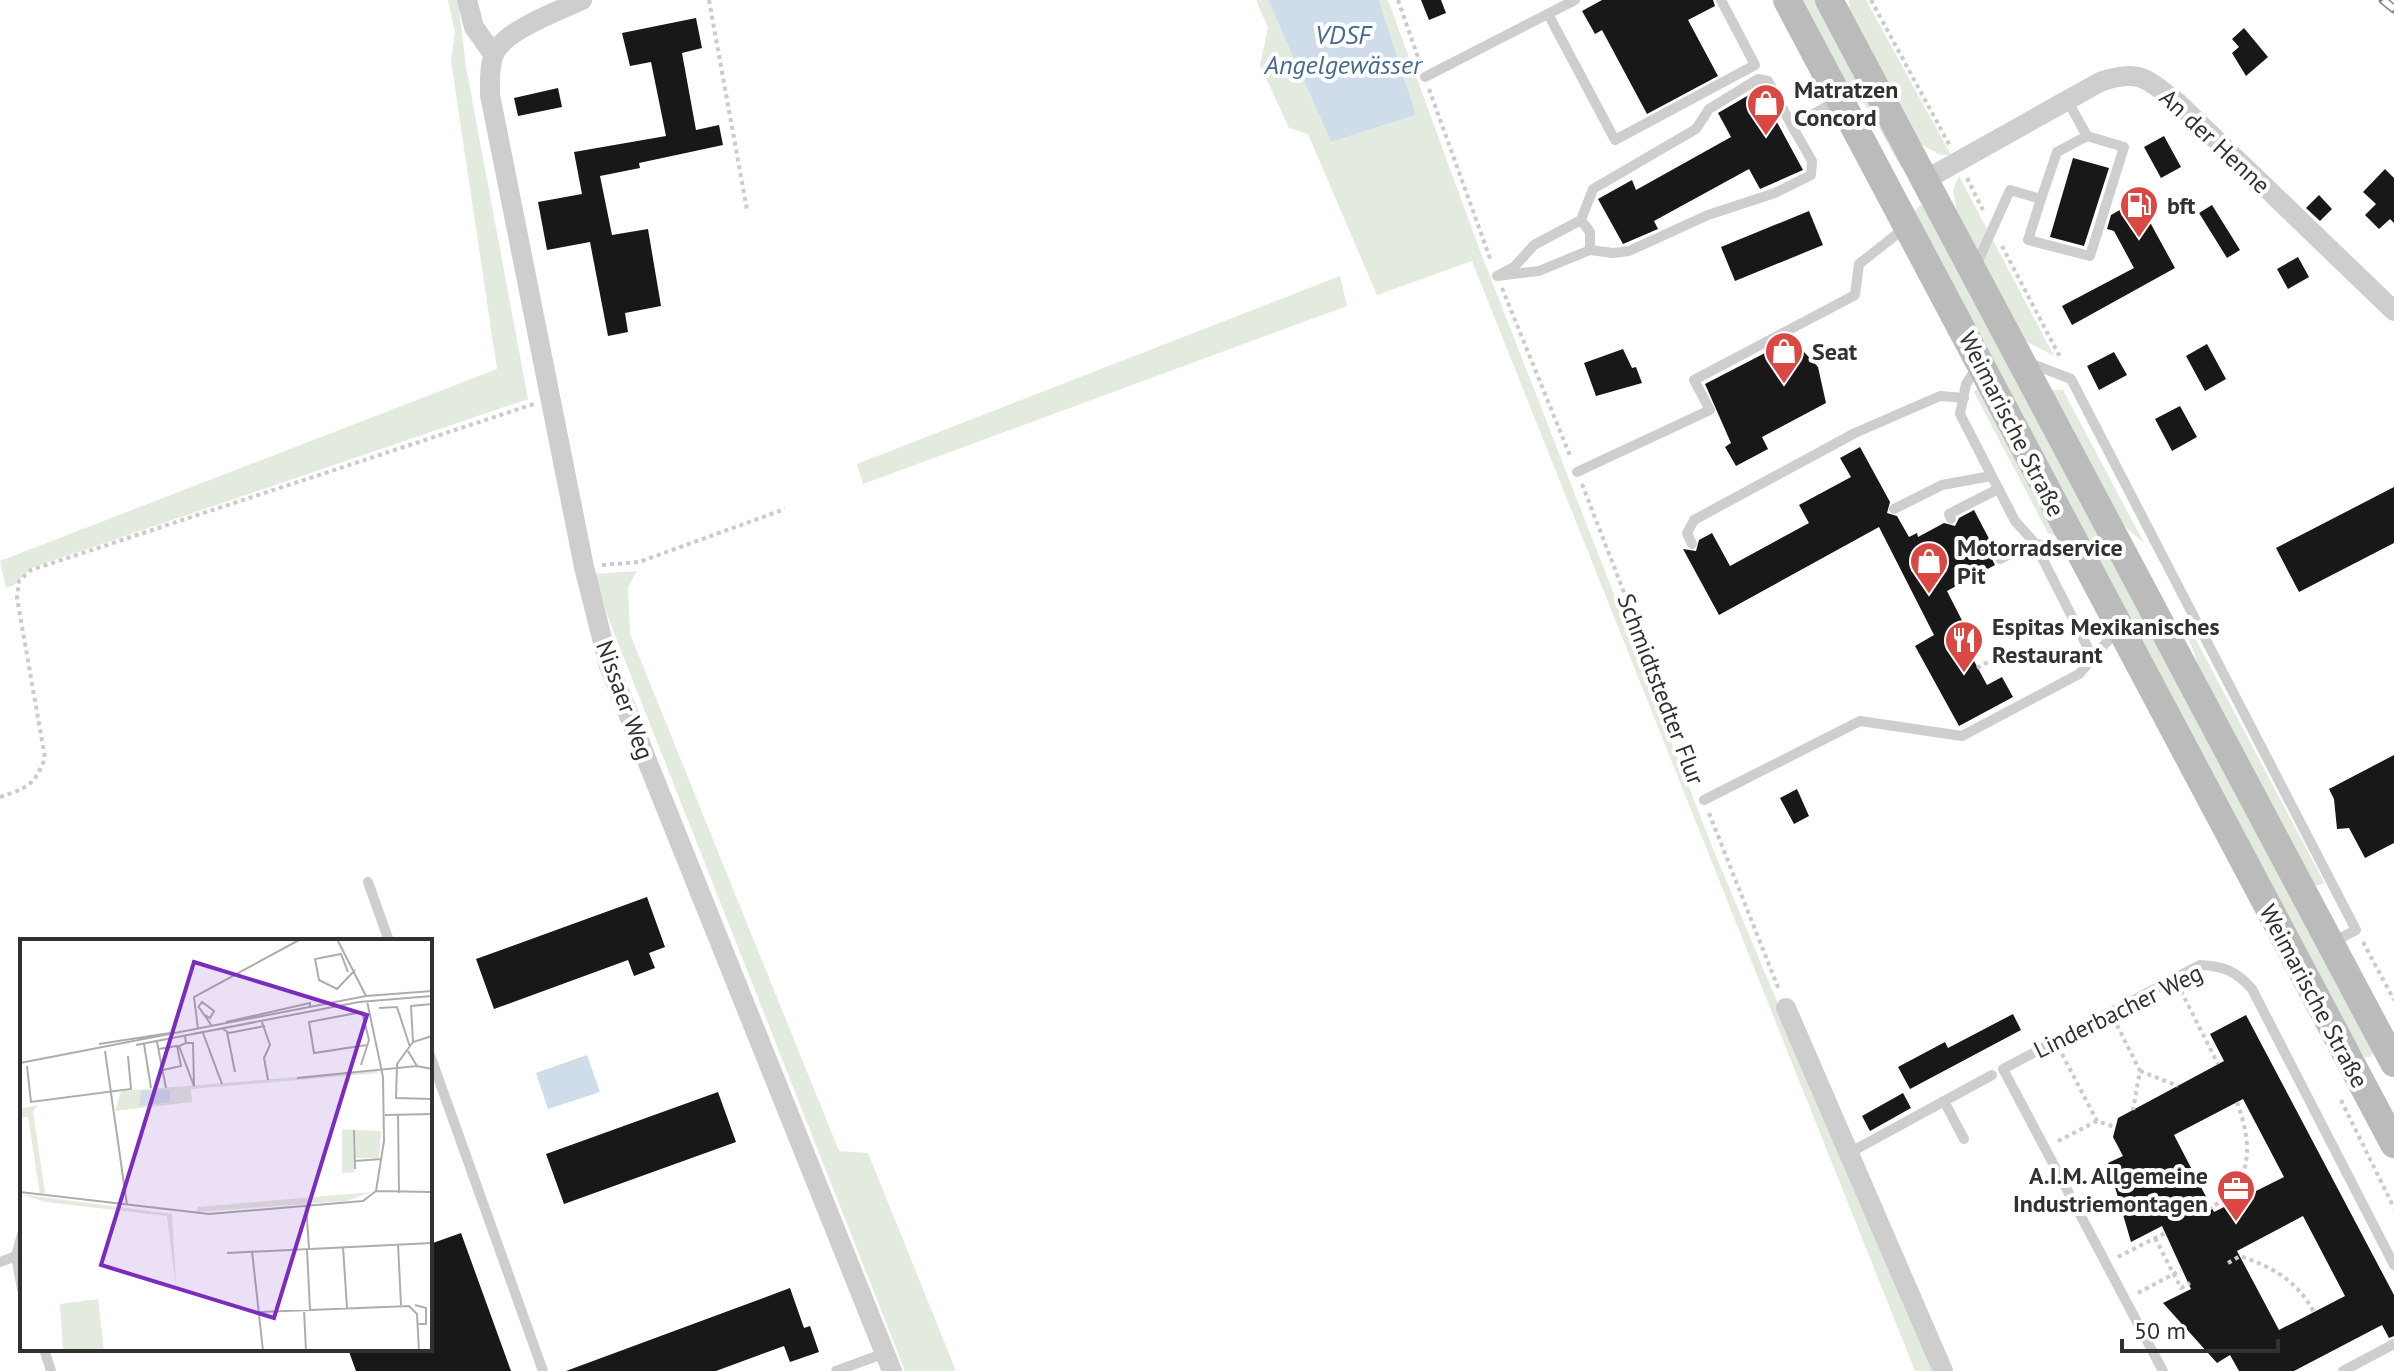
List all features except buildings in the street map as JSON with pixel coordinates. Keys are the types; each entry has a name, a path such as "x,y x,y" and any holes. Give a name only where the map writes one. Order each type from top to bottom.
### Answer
{"main road":[{"name":"Weimarische Straße","path":"1787,0 2118,629 2394,1144"},
{"name":"Weimarische Straße","path":"1829,0 2394,1063"},
{"path":"1892,197 1925,180"}],"street":[{"path":"467,0 474,27 493,54 513,34 582,0"},
{"name":"Nissaer Weg","path":"493,54 490,95 584,567 609,666 889,1362"},
{"name":"An der Henne","path":"1925,180 2067,100 2125,73 2146,78 2178,103 2394,311"},
{"path":"1786,1008 1943,1371"}],"lane":[{"path":"1425,77 1575,0"},
{"path":"1548,14 1615,140 1755,65 1721,0"},
{"path":"1758,79 1768,81 1812,161 1811,175 1775,193 1708,215 1629,251 1613,253 1590,250 1539,271 1497,276 1514,267 1534,245 1581,220 1593,189 1696,129 1709,109 1758,79"},
{"path":"1792,126 1840,99"},
{"path":"2067,100 2087,136 2124,147 2090,256 2028,240 2057,152 2087,136"},
{"path":"1974,271 2010,190 2041,199"},
{"path":"1581,220 1590,232 1590,250"},
{"path":"1577,472 1710,410 1694,380 1855,295 1859,264 1908,226"},
{"path":"2022,360 2071,379 2356,930 2329,944"},
{"path":"1980,362 1966,384 1960,414 2015,521 2034,542 2093,658"},
{"path":"1692,544 1687,533 1694,520 1855,433 1940,396 1964,398"},
{"path":"1894,509 1942,485 1991,476"},
{"path":"1951,519 1949,514 1998,489"},
{"path":"2000,559 2034,542 2052,545 2082,559"},
{"path":"1704,800 1860,721 1962,736 2079,674 2118,629"},
{"path":"368,882 388,939"},
{"name":"Linderbacher Weg","path":"2158,1369 2126,1300 2003,1069 2200,965 2220,966 2238,974 2252,989 2394,1265"},
{"path":"432,1062 543,1371"},
{"path":"1847,1154 1992,1075"},
{"path":"1944,1101 1964,1139"},
{"path":"20,1241 16,1256 20,1278"},
{"path":"0,1262 16,1256"},
{"path":"2343,1371 2394,1344"},
{"path":"45,1351 51,1371"},
{"path":"836,1371 889,1362"}],"path":[{"path":"709,0 747,210"},
{"name":"Schmidtstedter Flur","path":"1398,0 1497,276 1577,472 1786,1008"},
{"path":"1871,0 2071,379"},
{"path":"0,797 24,789 38,778 45,758 17,598 19,581 31,570 551,399"},
{"path":"584,567 639,562 785,509"},
{"path":"1977,668 2005,653"},
{"path":"2356,930 2394,1000"},
{"path":"2175,979 2218,1064"},
{"path":"2110,1012 2140,1071 2133,1110"},
{"path":"2056,1041 2097,1121 2115,1127"},
{"path":"2140,1071 2178,1086"},
{"path":"2201,1213 2231,1196 2246,1164 2249,1150 2237,1102"},
{"path":"2045,1147 2097,1121"},
{"path":"2106,1263 2165,1233"},
{"path":"2155,1238 2181,1288 2190,1283"},
{"path":"2228,1263 2240,1256 2284,1275 2314,1312"},
{"path":"2126,1300 2181,1270"}],"shaded area":[{"path":"448,0 458,0 466,67 528,399 31,568 14,585 6,588 0,561 497,369 451,61 455,32"},
{"path":"1256,0 1268,0 1331,142 1416,115 1379,0 1388,0 1479,248 1713,849 1932,1371 1915,1371 1472,261 1377,295 1308,134 1289,128 1260,65 1268,28"},
{"path":"1801,0 1816,0 1904,166 1901,167 1869,110 1847,86"},
{"path":"1849,0 1866,0 1951,155 1941,155 1922,145 1849,13"},
{"path":"1959,176 2054,356 2020,338 1958,217 1953,190"},
{"path":"1920,205 1924,206 2374,1051 2370,1057 2365,1057 2358,1047 1914,213"},
{"path":"1340,276 1347,306 863,484 857,464"},
{"path":"1981,383 2062,539 2048,533 1974,392"},
{"path":"2050,390 2063,390 2144,543 2118,521"},
{"path":"637,571 628,587 630,634 839,1151 868,1153 956,1371 905,1371 609,620 594,574"},
{"path":"2193,634 2325,884 2311,886 2207,688 2188,637"}],"water":[{"name":"VDSF Angelgewässer","path":"1268,0 1379,0 1416,115 1331,142"},
{"path":"587,1055 600,1092 548,1109 536,1073"}],"railway":[{"path":"2383,0 2394,9"}],"place":[{"name":"Matratzen Concord","path":"1766,137"},
{"name":"bft","path":"2139,239"},
{"name":"Seat","path":"1784,385"},
{"name":"Motorradservice Pit","path":"1929,595"},
{"name":"Espitas Mexikanisches Restaurant","path":"1964,674"},
{"name":"A.I.M. Allgemeine Industriemontagen","path":"2236,1223"}]}
